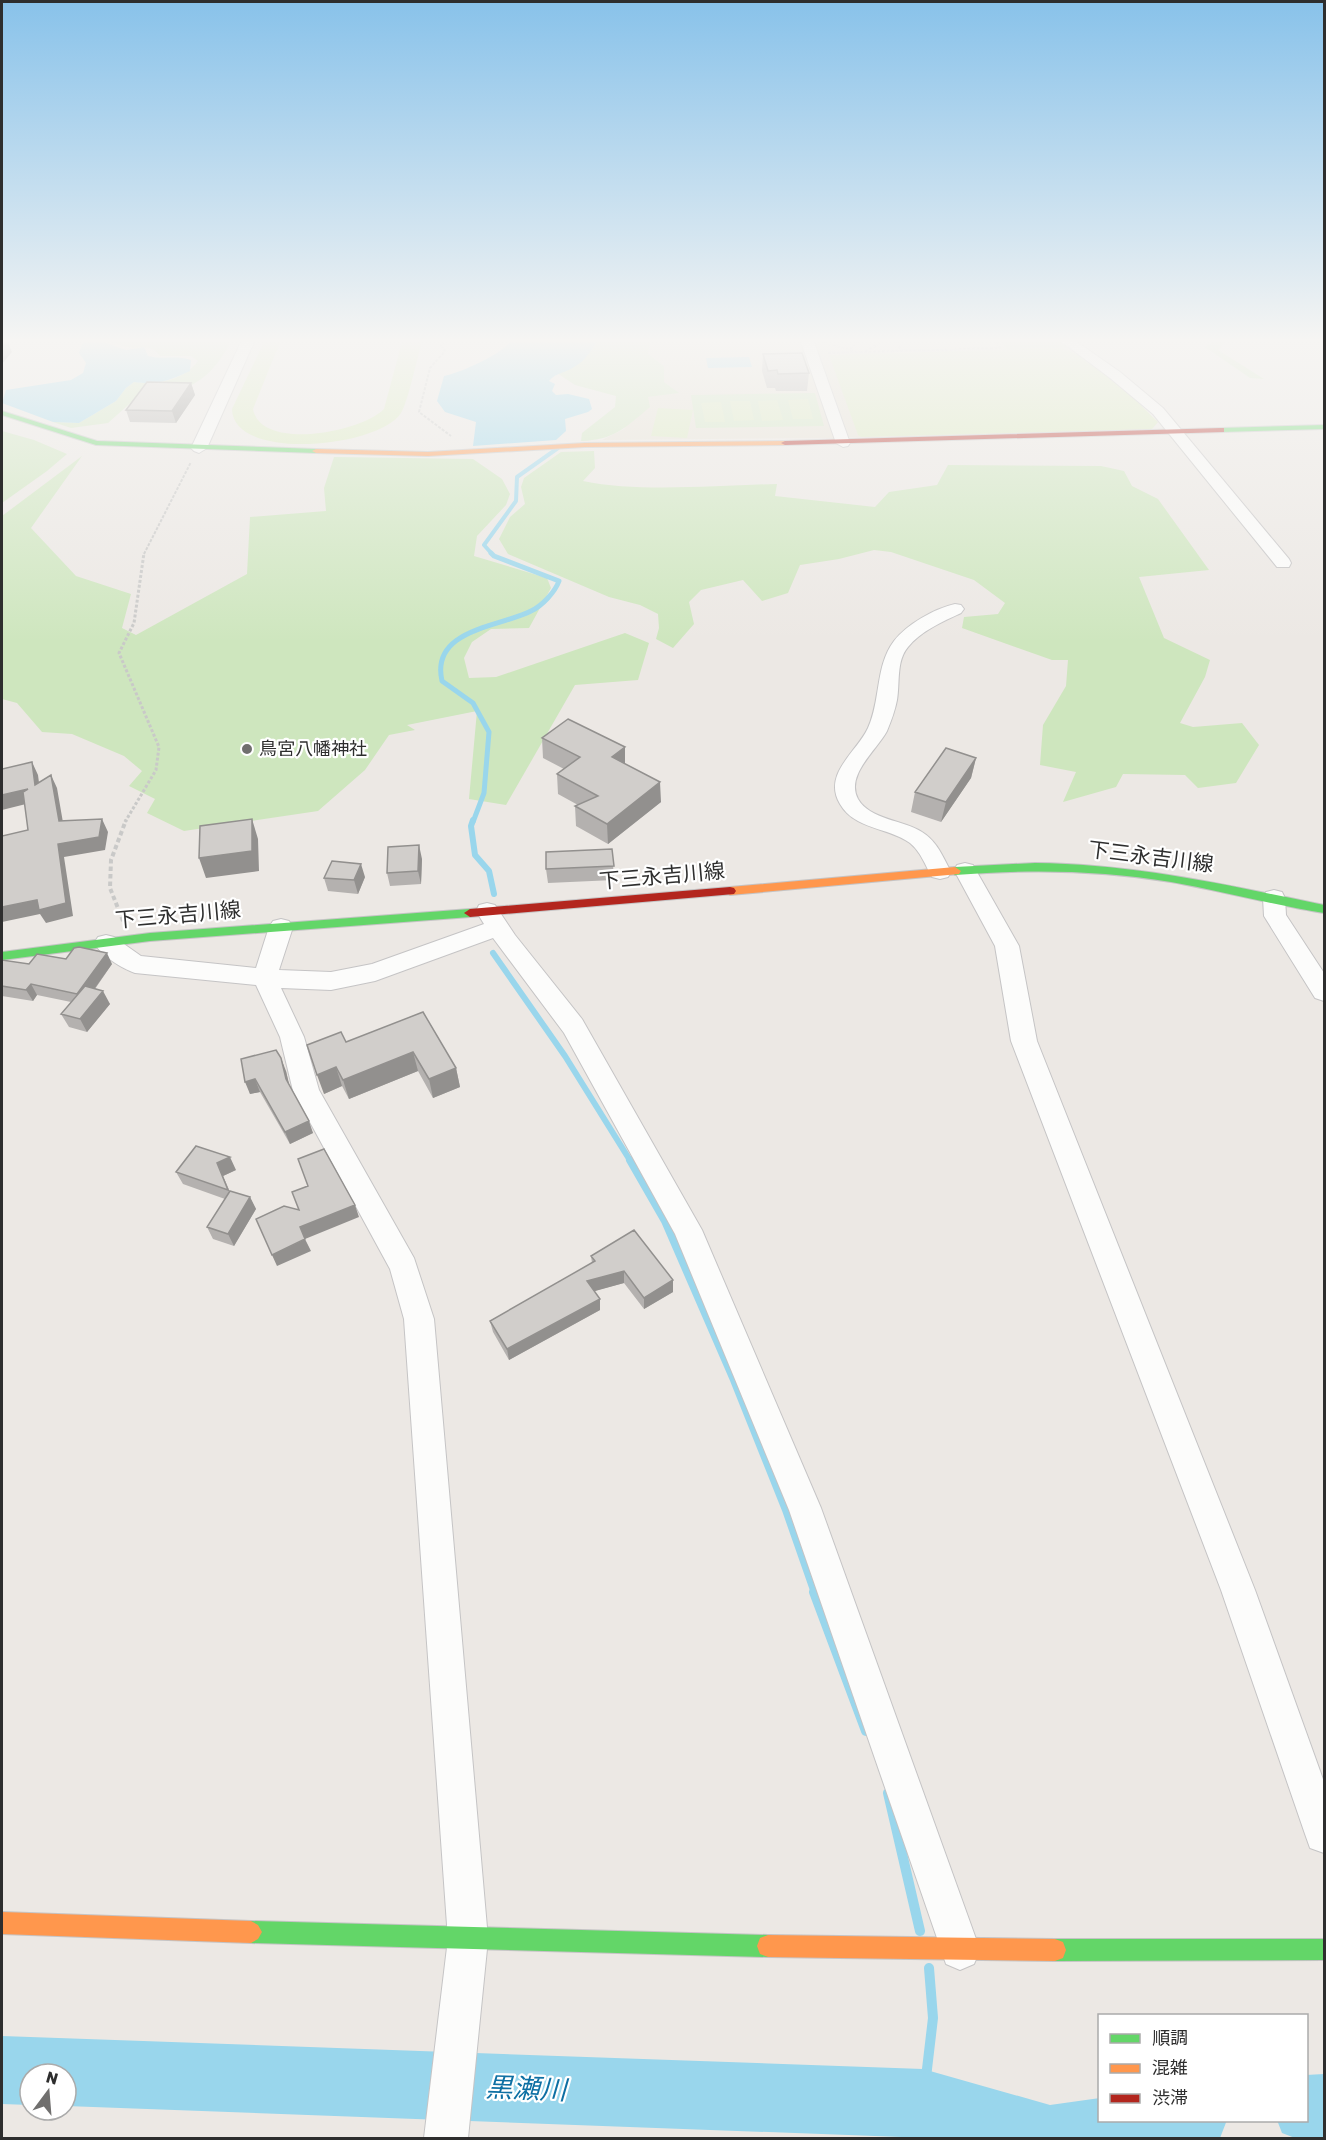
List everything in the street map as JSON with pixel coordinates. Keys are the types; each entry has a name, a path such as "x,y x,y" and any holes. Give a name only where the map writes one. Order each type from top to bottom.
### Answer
{"street":[{"path":"96,442 199,448 457,454 571,446 877,442"},
{"path":"199,448 202,442"},
{"path":"1185,442 1283,563"},
{"path":"955,609 909,635 896,651 888,676 888,697 876,731 845,777 844,791 850,804 862,814 910,835 924,844 952,871 1007,946 1024,1041 1238,1590 1324,1834"},
{"name":"下三永吉川線","path":"2,956 129,939 281,927 493,920 647,899 952,871 1039,867 1117,871 1324,909"},
{"path":"1274,898 1275,916 1324,992"},
{"path":"106,943 135,964 265,978 331,981 375,972 493,920 573,1026 638,1145 688,1230 805,1508 960,1950"},
{"path":"281,927 265,978 292,1037 306,1091 404,1267 419,1319 468,1939 446,2139"},
{"path":"2,1923 468,1939 960,1950 1324,1950"}],"path":[{"path":"453,442 457,454"},
{"path":"129,939 110,888 111,860 123,825 156,770 159,747 119,653 135,623 144,553 199,448"}],"green space":[{"path":"2,442 38,442 67,454 47,471 2,503"},
{"path":"275,442 329,442 308,444"},
{"path":"594,451 595,468 583,481 629,487 777,484 775,496 875,507 889,492 937,485 948,465 1101,466 1124,471 1132,486 1158,499 1209,570 1139,577 1164,638 1210,660 1205,677 1180,723 1193,727 1242,723 1259,745 1236,783 1198,788 1185,775 1123,774 1116,787 1063,802 1076,772 1040,765 1043,725 1066,686 1068,660 1052,660 962,628 964,617 998,614 1005,603 974,580 891,552 874,550 839,559 800,565 788,593 762,601 743,580 701,590 689,602 694,624 673,648 656,639 659,628 658,614 640,605 609,597 508,554 499,539 510,517 525,504 521,487 524,478 561,452"},
{"path":"82,456 31,528 76,576 131,594 122,628 136,635 247,574 250,517 326,511 324,488 334,457 473,459 502,479 510,494 506,505 477,536 474,556 547,578 551,588 529,628 491,629 472,642 464,658 469,678 496,677 625,633 649,643 638,680 575,685 506,805 469,799 477,711 407,725 415,730 389,735 365,770 318,811 184,831 147,813 155,799 129,786 142,771 124,756 72,734 42,732 17,703 2,699 2,516"}],"water":[{"path":"474,442 530,442 473,446"}],"building":[{"path":"568,719 625,747 612,757 660,782 607,824 575,806 598,796 557,774 580,757 542,738"},
{"path":"946,748 976,758 946,802 915,792"},
{"path":"32,762 35,785 51,775 59,821 102,819 99,837 58,844 66,903 39,910 37,900 2,907 2,836 28,830 23,792 28,789 2,795 2,769"},
{"path":"252,819 252,851 199,858 200,826"},
{"path":"419,845 418,871 387,873 388,847"},
{"path":"612,849 614,866 546,869 546,852"},
{"path":"332,861 361,864 354,880 324,878"},
{"path":"74,948 107,953 77,994 31,984 26,990 2,986 2,960 29,964 37,954 66,959"},
{"path":"85,986 103,991 80,1019 61,1014"},
{"path":"423,1012 456,1068 429,1079 413,1052 343,1080 336,1067 317,1075 307,1045 341,1032 346,1042"},
{"path":"276,1050 281,1058 286,1079 309,1121 285,1132 255,1079 245,1082 241,1059"},
{"path":"196,1146 230,1157 217,1163 228,1190 176,1172"},
{"path":"324,1149 355,1205 300,1227 305,1239 272,1255 256,1219 284,1206 299,1210 292,1192 308,1186 298,1159"},
{"path":"230,1191 250,1197 228,1234 207,1227"},
{"path":"634,1230 673,1280 644,1298 624,1271 587,1281 600,1299 507,1349 490,1321 595,1261 591,1256"}],"waterway":[{"path":"492,554 484,545 516,501 517,477 558,448"},
{"path":"473,822 484,793 489,732 473,703 442,681 441,664 446,650 457,640 470,632 535,609 551,594 559,581 492,554"},
{"path":"473,820 471,826 475,855 489,871 494,894"},
{"path":"493,953 565,1056 631,1162"},
{"path":"630,1160 665,1221 734,1380 786,1510 815,1593"},
{"path":"814,1592 866,1731"},
{"path":"888,1793 920,1931"},
{"path":"923,2103 933,2018 929,1968"},
{"name":"黒瀬川","path":"2,2070 923,2103 1046,2138"},
{"name":"黒瀬川","path":"1308,2109 1324,2108"},
{"name":"黒瀬川","path":"1053,2138 1177,2122"}],"traffic: fast":[{"path":"92,442 316,451"},
{"path":"955,871 1035,867 1116,871 1194,882 1324,909"},
{"path":"2,956 150,937 470,913"},
{"path":"251,1932 768,1946"},
{"path":"1055,1950 1324,1950"}],"traffic: slow":[{"path":"316,451 428,454 585,445 785,443"},
{"path":"730,891 955,871"},
{"path":"2,1923 251,1932"},
{"path":"768,1946 1055,1950"}],"traffic: jam":[{"path":"785,443 823,442"},
{"path":"470,913 730,891"}],"place":[{"name":"鳥宮八幡神社","path":"247,749"}]}
